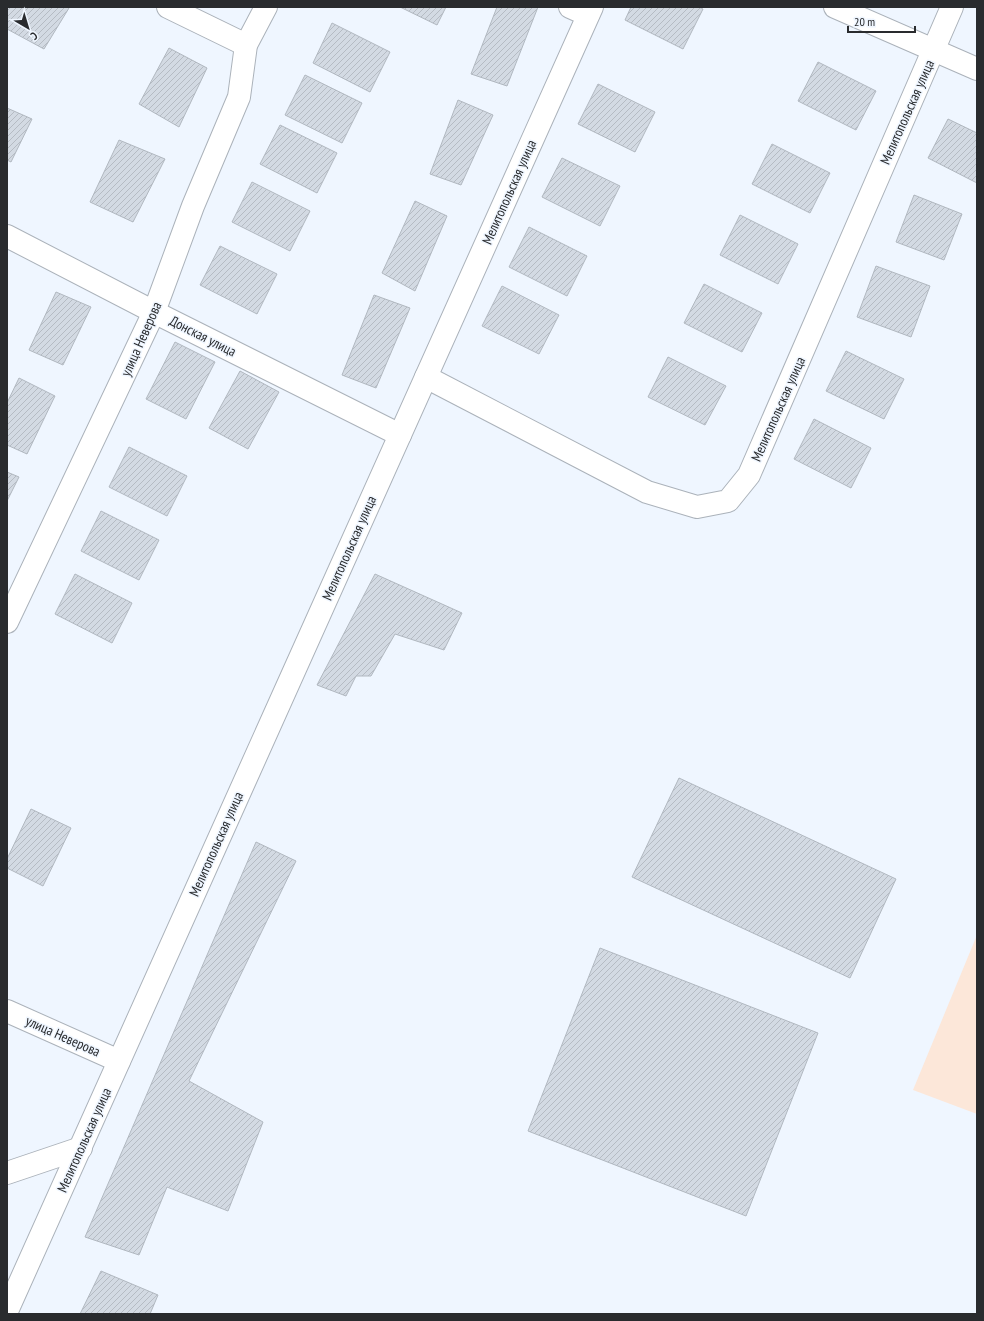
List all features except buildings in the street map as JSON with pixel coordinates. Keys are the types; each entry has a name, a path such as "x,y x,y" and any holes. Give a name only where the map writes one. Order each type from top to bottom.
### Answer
{"street":[{"path":"168,7 246,45"},
{"name":"улица Неверова","path":"7,622 154,312 192,206 239,97 246,45 266,7"},
{"path":"835,7 977,69"},
{"name":"Мелитопольская улица","path":"426,377 647,492 697,507 728,501 749,475 952,7"},
{"name":"Мелитопольская улица","path":"7,1311 426,377 583,10"},
{"name":"Донская улица","path":"7,236 154,312 400,435"},
{"name":"улица Неверова","path":"7,1011 119,1061"},
{"path":"7,1173 81,1148"}],"shaded area":[{"path":"977,935 977,1114 913,1090"}]}
